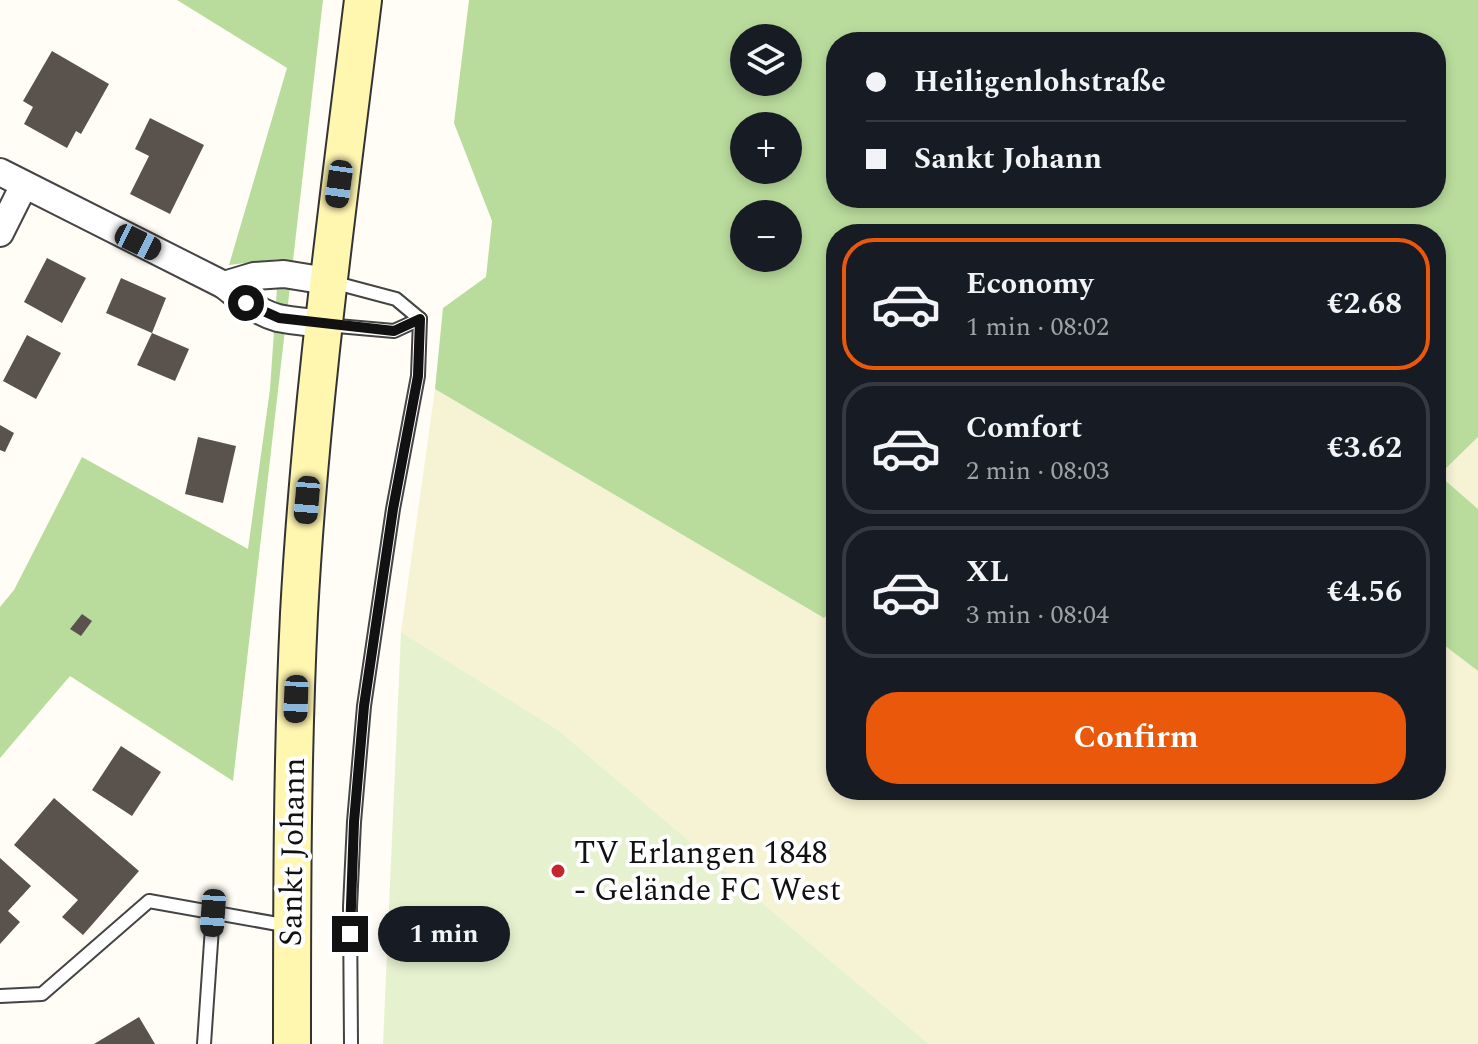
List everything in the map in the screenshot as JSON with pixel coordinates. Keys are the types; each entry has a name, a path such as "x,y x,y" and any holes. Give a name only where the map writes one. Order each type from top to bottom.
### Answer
{"main road":[{"name":"Sankt Johann","path":"292,1044 299,613 327,281 363,0"}],"street":[{"path":"0,172 224,285 246,303 264,312 279,318 323,324"},
{"path":"0,233 24,185"},
{"path":"224,285 254,276 284,274 327,281"}],"lane":[{"path":"323,324 394,331 420,319 396,299 327,281"},
{"name":"Sankt Johann","path":"351,1044 350,907 364,706 393,509 418,376 420,319"},
{"path":"0,996 42,994 149,901 292,927"},
{"path":"204,1044 213,913"}],"shaded area":[{"path":"435,389 823,617 826,614 826,800 1446,800 1446,647 1478,671 1478,1044 929,1044 558,730 401,632"},
{"path":"1478,437 1478,509 1446,481 1446,468"}],"green space":[{"path":"177,0 323,0 233,781 70,676 0,758 0,607 14,590 82,457 248,549 270,389 279,259 229,265 287,68"},
{"path":"469,0 1478,0 1478,437 1446,468 1446,224 826,224 824,618 435,389 443,308 486,277 492,221 454,123"},
{"path":"1446,481 1478,509 1478,671 1446,647"},
{"name":"TV Erlangen 1848 - Gelände FC West","path":"401,632 558,730 929,1044 383,1044"}],"building":[{"path":"52,51 109,84 81,134 76,131 67,148 24,124 33,107 23,101"},
{"path":"150,118 204,145 170,214 130,194 149,156 135,149"},
{"path":"47,258 86,278 62,323 24,302"},
{"path":"121,278 166,298 152,333 106,313"},
{"path":"152,333 189,349 175,381 137,365"},
{"path":"27,335 61,353 36,399 3,381"},
{"path":"0,425 14,433 5,452 0,450"},
{"path":"198,437 236,446 223,503 185,494"},
{"path":"82,614 92,621 81,636 70,629"},
{"path":"121,746 161,772 132,816 92,790"},
{"path":"54,798 139,871 83,935 62,917 78,900 14,845"},
{"path":"0,858 31,886 8,911 20,922 0,944"},
{"path":"139,1017 155,1044 94,1044"}],"place":[{"name":"TV Erlangen 1848 - Gelände FC West","path":"558,871"}],"route":[{"path":"246,303 279,318 394,331 420,319 418,376 393,509 364,706 354,822 350,934"}]}
